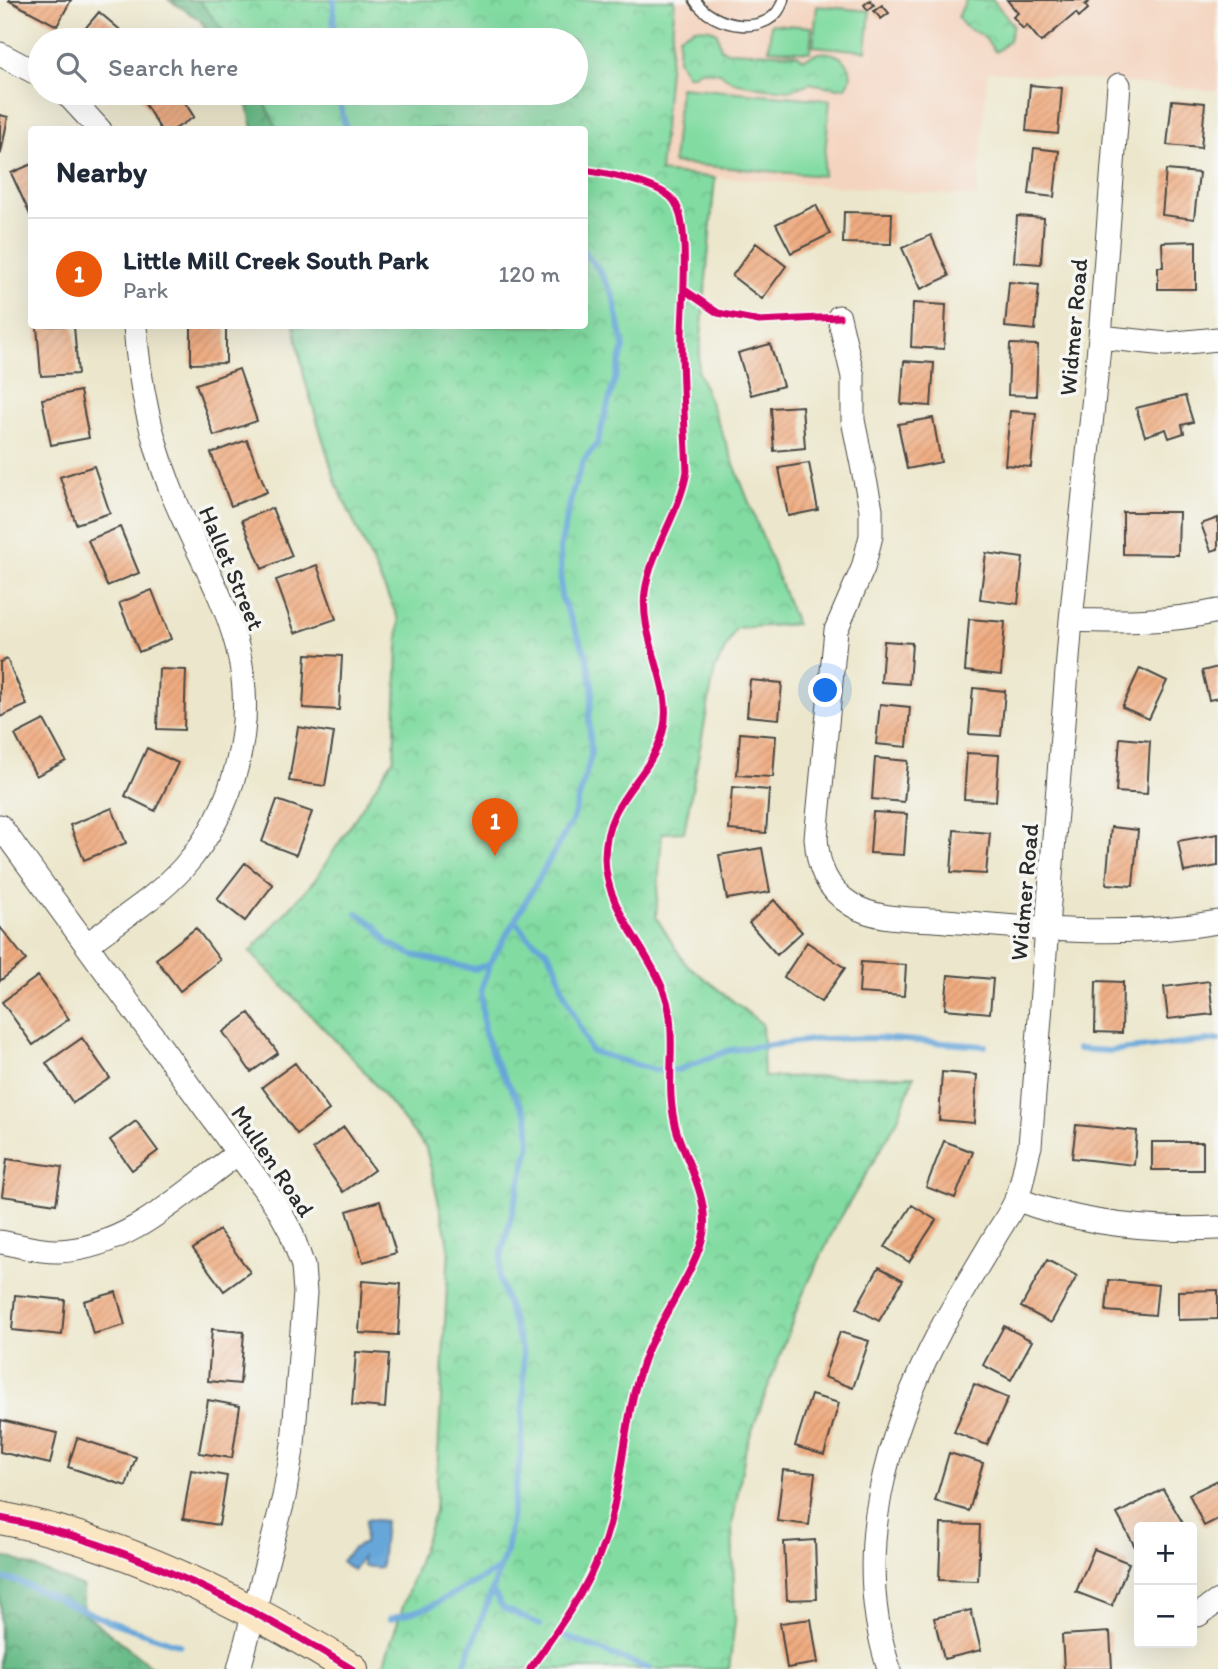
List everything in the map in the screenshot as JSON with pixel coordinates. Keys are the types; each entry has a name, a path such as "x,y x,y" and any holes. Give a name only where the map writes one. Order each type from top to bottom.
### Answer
{"street":[{"path":"0,54 28,69"},
{"name":"Widmer Road","path":"889,1669 874,1600 872,1546 877,1498 887,1459 910,1396 942,1328 1016,1199 1030,1146 1071,620 1100,337 1119,85"},
{"path":"77,105 96,126"},
{"path":"839,317 853,377 853,420 871,509 871,536 863,568 836,630 832,665 816,838 818,862 831,889 854,907 881,915 1047,930 1121,933 1173,930 1218,922"},
{"name":"Hallet Street","path":"88,944 166,885 196,852 229,794 244,729 243,684 237,646 171,491 149,428 138,369 135,329"},
{"path":"1100,337 1166,344 1218,339"},
{"path":"1071,620 1137,622 1188,618 1218,611"},
{"name":"Mullen Road","path":"0,826 278,1208 291,1232 303,1266 306,1293 293,1444 284,1497 239,1669"},
{"path":"0,1241 57,1251 91,1247 119,1237 237,1154"},
{"path":"1016,1199 1062,1213 1133,1227 1218,1228"},
{"path":"0,1518 137,1560 254,1613 352,1669"},
{"path":"1198,1615 1218,1601"}],"lane":[{"path":"695,0 708,16 725,23 759,24 774,17 783,0"}],"shaded area":[{"path":"675,0 1218,0 1218,91 988,71 977,197 660,173"}],"green space":[{"path":"169,0 314,0 313,28 205,28 199,19"},
{"path":"199,0 675,0 660,172 715,178 698,371 796,624 736,628 715,669 684,832 662,833 656,917 685,963 762,1024 764,1077 914,1076 897,1121 834,1229 802,1296 746,1447 732,1526 735,1621 729,1669 382,1669 435,1511 449,1247 426,1148 360,1066 250,952 315,880 394,758 399,620 336,483 305,380 295,329 588,329 588,126 276,126 266,105 588,105 588,28 221,28"},
{"path":"966,0 993,0 1013,25 1009,40 999,50 995,51 982,35 967,28 958,17"},
{"path":"817,6 870,11 866,51 813,46"},
{"path":"771,24 812,27 810,52 769,49"},
{"path":"695,28 710,29 717,33 721,49 728,51 797,54 802,59 819,53 834,54 849,67 850,80 846,87 810,83 791,90 734,82 720,73 699,70 694,75 687,75 678,60 679,36"},
{"path":"680,87 830,100 823,176 673,163"},
{"path":"248,105 315,105 323,126 252,126"},
{"path":"0,1557 14,1559 83,1587 83,1612 154,1669 0,1669"}],"water":[{"path":"366,1519 385,1521 381,1568 362,1566 362,1558 353,1570 342,1561 352,1549 364,1543"}],"building":[{"path":"8,0 71,0 57,26"},
{"path":"870,0 874,5 868,10 864,5"},
{"path":"1007,0 1091,0 1085,5 1088,9 1079,17 1076,13 1041,42 1027,25 1023,29 1013,17 1018,13"},
{"path":"882,5 889,13 881,19 874,11"},
{"path":"99,12 118,28 85,28"},
{"path":"1030,85 1062,88 1058,134 1026,131"},
{"path":"1172,100 1205,103 1201,148 1167,145"},
{"path":"145,105 186,105 194,117 179,126 159,126"},
{"path":"0,115 8,117 1,153 0,152"},
{"path":"1034,148 1059,151 1054,197 1029,194"},
{"path":"28,166 28,210 11,173"},
{"path":"1166,170 1199,173 1194,219 1162,215"},
{"path":"816,205 830,234 791,253 776,224"},
{"path":"844,212 892,213 891,244 843,243"},
{"path":"1017,216 1044,218 1041,264 1014,262"},
{"path":"931,235 949,276 921,289 902,248"},
{"path":"1196,241 1196,289 1158,289 1158,267 1163,267 1162,242"},
{"path":"756,243 786,266 762,299 732,276"},
{"path":"1009,282 1039,285 1035,330 1005,327"},
{"path":"913,303 946,305 944,349 911,347"},
{"path":"37,329 74,329 78,374 41,376"},
{"path":"191,329 226,329 226,363 191,364"},
{"path":"770,344 783,386 751,395 738,353"},
{"path":"1010,344 1038,345 1036,396 1008,395"},
{"path":"904,361 934,363 931,406 901,404"},
{"path":"239,369 257,421 214,436 196,384"},
{"path":"80,391 89,438 51,445 42,399"},
{"path":"1185,396 1193,422 1182,425 1184,433 1169,438 1166,429 1145,436 1136,408"},
{"path":"802,406 805,448 774,451 771,408"},
{"path":"1010,411 1036,413 1031,467 1005,465"},
{"path":"933,418 941,462 907,469 898,424"},
{"path":"247,440 267,492 231,506 211,453"},
{"path":"809,463 818,510 788,516 779,468"},
{"path":"94,466 110,513 76,524 60,477"},
{"path":"272,508 292,556 262,569 242,520"},
{"path":"1123,512 1179,512 1178,555 1123,554"},
{"path":"1218,518 1218,549 1211,551 1201,524"},
{"path":"120,527 139,573 107,586 88,540"},
{"path":"986,553 1023,558 1018,604 980,599"},
{"path":"317,565 336,619 295,633 276,580"},
{"path":"152,590 171,639 139,652 119,603"},
{"path":"969,619 1005,622 1001,675 965,671"},
{"path":"884,641 912,643 909,684 881,682"},
{"path":"306,654 342,656 339,710 303,708"},
{"path":"7,659 27,705 0,717 0,662"},
{"path":"1218,667 1218,698 1209,700 1202,671"},
{"path":"1140,668 1167,681 1149,719 1122,707"},
{"path":"159,669 186,670 184,730 157,729"},
{"path":"750,680 782,683 779,719 747,716"},
{"path":"973,688 1005,691 1001,736 969,734"},
{"path":"880,704 910,707 907,747 876,744"},
{"path":"44,720 66,761 36,776 15,735"},
{"path":"298,727 334,733 325,786 289,781"},
{"path":"740,733 776,736 773,777 737,775"},
{"path":"1120,738 1150,741 1147,794 1116,792"},
{"path":"147,748 178,763 155,811 125,796"},
{"path":"967,753 999,755 996,801 964,799"},
{"path":"875,758 908,761 904,802 872,799"},
{"path":"732,787 769,790 766,833 729,830"},
{"path":"277,800 312,812 296,855 262,842"},
{"path":"112,808 126,843 84,860 70,825"},
{"path":"873,812 907,814 904,855 870,853"},
{"path":"1111,827 1138,830 1133,886 1106,884"},
{"path":"954,830 990,833 986,874 951,872"},
{"path":"1218,834 1218,866 1184,872 1178,841"},
{"path":"762,848 770,892 727,899 719,855"},
{"path":"245,863 273,885 245,921 217,899"},
{"path":"774,900 802,932 777,955 749,923"},
{"path":"0,927 26,960 0,981"},
{"path":"196,928 220,960 180,991 156,959"},
{"path":"807,942 845,968 821,1002 784,977"},
{"path":"861,962 906,965 904,996 859,993"},
{"path":"948,975 993,979 990,1013 945,1009"},
{"path":"38,976 69,1019 33,1045 2,1002"},
{"path":"1096,981 1123,982 1122,1033 1095,1032"},
{"path":"1209,981 1213,1014 1168,1019 1164,987"},
{"path":"249,1013 278,1053 251,1072 223,1032"},
{"path":"82,1038 110,1078 73,1103 46,1063"},
{"path":"295,1063 329,1110 297,1134 262,1087"},
{"path":"942,1072 977,1075 974,1123 939,1120"},
{"path":"136,1121 158,1151 132,1170 110,1140"},
{"path":"1076,1125 1137,1131 1134,1165 1072,1158"},
{"path":"344,1127 374,1170 343,1192 313,1149"},
{"path":"944,1141 973,1152 955,1198 926,1187"},
{"path":"1152,1142 1203,1142 1203,1170 1152,1170"},
{"path":"7,1159 62,1167 56,1204 2,1196"},
{"path":"380,1201 396,1253 363,1262 347,1211"},
{"path":"912,1205 936,1220 909,1262 885,1247"},
{"path":"219,1230 250,1272 224,1291 193,1249"},
{"path":"1047,1260 1077,1276 1051,1323 1021,1307"},
{"path":"879,1267 903,1280 879,1321 856,1308"},
{"path":"1109,1280 1158,1285 1155,1315 1106,1311"},
{"path":"362,1281 401,1284 398,1335 359,1333"},
{"path":"1218,1290 1218,1319 1178,1320 1178,1291"},
{"path":"116,1292 125,1325 93,1334 84,1301"},
{"path":"15,1295 65,1300 62,1335 12,1330"},
{"path":"1004,1326 1032,1341 1011,1380 983,1365"},
{"path":"212,1329 244,1332 240,1384 208,1381"},
{"path":"840,1332 869,1341 853,1388 824,1377"},
{"path":"356,1352 389,1354 385,1408 352,1405"},
{"path":"974,1384 1008,1398 987,1445 954,1432"},
{"path":"811,1395 839,1403 824,1455 795,1446"},
{"path":"208,1400 240,1406 232,1458 199,1453"},
{"path":"1,1420 57,1433 50,1464 0,1452"},
{"path":"77,1438 136,1457 126,1486 68,1467"},
{"path":"949,1453 983,1463 969,1511 935,1501"},
{"path":"191,1470 227,1476 219,1525 183,1519"},
{"path":"783,1470 815,1473 809,1525 777,1521"},
{"path":"1218,1480 1218,1519 1204,1526 1189,1494"},
{"path":"1163,1489 1182,1522 1134,1522 1134,1545 1117,1514"},
{"path":"941,1524 980,1525 978,1581 939,1580"},
{"path":"815,1540 817,1599 787,1600 784,1542"},
{"path":"1094,1549 1129,1563 1112,1606 1076,1592"},
{"path":"971,1610 981,1650 944,1659 934,1618"},
{"path":"811,1619 818,1663 787,1668 780,1623"},
{"path":"1110,1632 1112,1669 1064,1669 1062,1635"}],"waterway":[{"path":"333,28 334,0"},
{"path":"341,105 345,126"},
{"path":"463,1669 506,1552 521,1453 524,1390 523,1353 499,1278 502,1252 530,1145 528,1117 494,1059 484,1031 481,991 489,965 573,819 591,756 589,717 593,691 587,657 561,596 560,548 573,490 584,460 597,444 624,347 613,295 588,257"},
{"path":"357,913 376,926 388,943 413,955 474,969 489,965"},
{"path":"516,921 527,936 547,951 556,966 563,990 591,1051 654,1070 678,1070 730,1050 820,1039 876,1038 985,1046"},
{"path":"1078,1049 1108,1051 1218,1040"},
{"path":"390,1619 429,1607 499,1569"},
{"path":"0,1578 17,1581 108,1621 180,1645"},
{"path":"492,1590 503,1608 540,1625"},
{"path":"564,1636 650,1669"}],"cycle path":[{"path":"530,1669 577,1599 604,1543 619,1482 633,1399 644,1359 687,1277 704,1231 700,1193 673,1116 669,1010 655,972 614,898 607,878 605,857 607,836 613,819 657,748 665,715 661,681 647,628 645,592 653,561 678,502 687,471 682,359 683,229 674,201 668,195 632,180 588,171"},
{"path":"686,291 718,313 759,321 839,317"},
{"path":"0,1518 92,1542 183,1578 270,1621 352,1669"}],"place":[{"name":"Little Mill Creek South Park","path":"495,856"}]}
